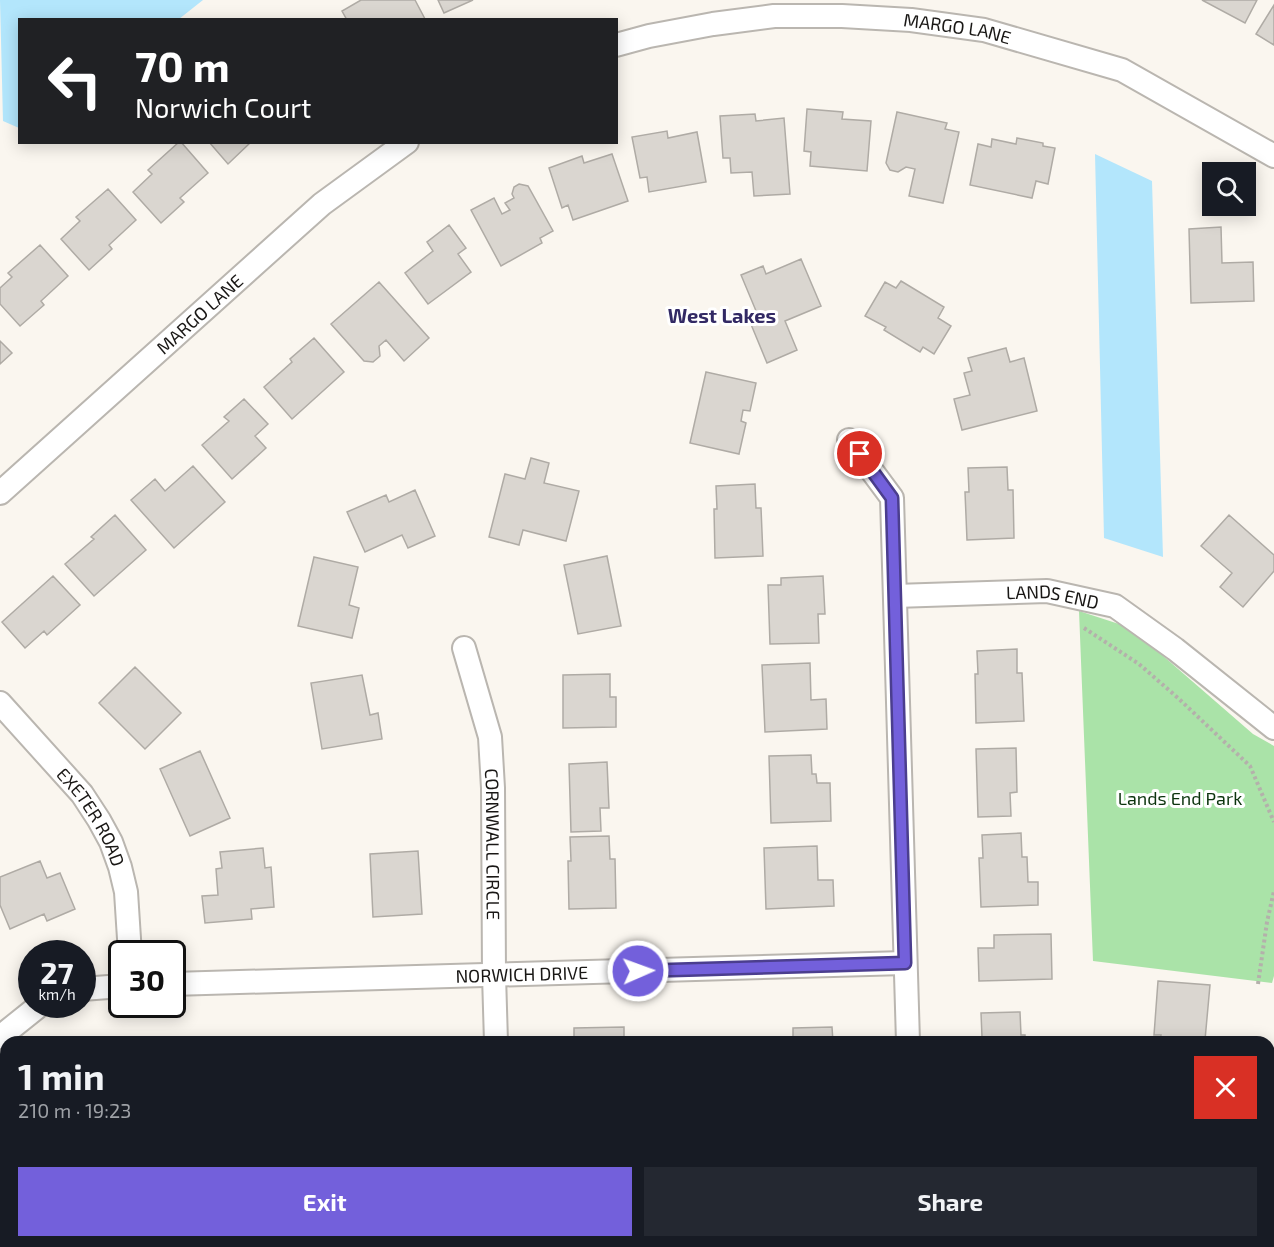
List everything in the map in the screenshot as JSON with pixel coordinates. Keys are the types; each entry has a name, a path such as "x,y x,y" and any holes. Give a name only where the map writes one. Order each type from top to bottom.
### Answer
{"street":[{"name":"MARGO LANE","path":"618,44 702,26 774,16 842,16 911,20 984,30 1122,70 1274,156"},
{"name":"MARGO LANE","path":"0,492 322,204 403,144"},
{"path":"849,440 892,498 908,1036"},
{"name":"LANDS END","path":"895,596 1047,591 1115,606 1175,649 1274,728"},
{"name":"CORNWALL CIRCLE","path":"464,648 490,737 493,788 496,1036"},
{"name":"EXETER ROAD","path":"0,703 82,794 111,842 126,892 129,940"},
{"name":"NORWICH DRIVE","path":"186,984 905,963"},
{"path":"1,1036 24,1018"}],"path":[{"path":"1084,628 1139,664 1250,766 1274,822"},
{"path":"1257,984 1274,891"}],"green space":[{"name":"Lands End Park","path":"1079,611 1119,624 1162,655 1253,734 1274,746 1274,976 1272,983 1093,961"}],"water":[{"path":"0,0 203,0 180,18 18,18 18,128 3,121"},
{"path":"1095,154 1152,181 1163,557 1104,538"}],"building":[{"path":"361,0 415,0 424,18 346,18 342,11"},
{"path":"438,0 473,0 444,13"},
{"path":"1202,0 1257,0 1245,23"},
{"path":"1274,5 1274,45 1256,34"},
{"path":"807,109 843,112 842,119 871,121 867,171 810,166 811,152 804,151"},
{"path":"897,112 947,123 945,129 959,132 943,203 909,196 915,169 906,167 898,172 890,170 886,163"},
{"path":"755,114 756,121 784,118 790,194 754,196 752,172 731,173 730,158 723,158 720,116"},
{"path":"667,131 668,138 697,132 706,182 649,192 647,177 640,178 632,137"},
{"path":"1017,138 1055,148 1048,184 1036,181 1032,198 970,185 978,144 991,147 992,139 1016,144"},
{"path":"177,144 183,144 208,173 180,198 184,202 161,223 133,192 152,174 148,170"},
{"path":"211,144 249,144 228,164"},
{"path":"612,154 628,201 573,220 568,205 562,208 549,168 582,156 584,163"},
{"path":"519,184 528,186 553,231 540,238 542,243 501,266 471,210 494,198 502,214 510,210 505,203 514,198 512,194 514,187"},
{"path":"108,189 136,220 109,245 112,249 89,270 61,239 80,221 76,217"},
{"path":"449,225 466,248 458,254 471,272 428,304 405,273 433,251 427,242"},
{"path":"1221,227 1222,263 1253,262 1254,301 1191,303 1189,229"},
{"path":"40,245 68,276 41,301 44,305 20,326 0,304 0,288 12,277 8,273"},
{"path":"801,259 821,306 785,321 797,350 767,363 750,322 759,318 741,275 763,266 766,274"},
{"path":"901,281 944,307 938,318 951,326 934,354 923,347 920,352 884,330 886,327 865,316 885,282 896,288"},
{"path":"379,282 429,338 404,361 386,340 379,346 380,356 373,362 364,361 331,324"},
{"path":"314,338 344,372 292,419 264,387"},
{"path":"0,341 12,353 0,364"},
{"path":"1006,348 1010,362 1024,358 1037,411 962,430 954,399 970,395 964,373 972,371 968,358"},
{"path":"706,372 756,383 750,411 743,410 741,421 746,423 739,454 690,443"},
{"path":"244,399 268,424 255,436 266,448 232,479 202,445 229,421 224,417"},
{"path":"531,458 549,463 544,483 579,491 566,541 523,530 519,545 489,537 505,474 525,479"},
{"path":"193,466 225,502 174,548 131,500 155,479 165,491"},
{"path":"1007,467 1008,490 1013,490 1014,538 967,540 965,492 969,492 968,468"},
{"path":"755,484 756,508 761,508 763,556 715,558 716,486"},
{"path":"415,490 435,536 408,548 402,535 365,552 347,512 386,495 389,502"},
{"path":"115,515 146,550 94,596 65,564 94,539 91,537"},
{"path":"1229,515 1274,555 1274,571 1243,607 1220,587 1232,573 1201,546"},
{"path":"607,556 621,626 578,634 564,565"},
{"path":"314,557 358,567 349,605 359,608 352,638 298,626"},
{"path":"53,576 80,605 47,635 44,631 25,648 2,622"},
{"path":"823,576 825,614 818,614 819,643 770,644 768,585 781,585 781,578"},
{"path":"1017,649 1017,673 1022,673 1024,721 976,723 977,651"},
{"path":"810,663 811,700 826,699 827,729 765,732 762,665"},
{"path":"135,667 181,713 145,749 99,703"},
{"path":"610,674 610,697 616,697 616,727 563,728 563,675"},
{"path":"362,675 370,715 378,713 382,739 322,749 311,683"},
{"path":"1016,748 1017,792 1010,793 1011,816 978,817 976,749"},
{"path":"200,751 230,818 190,836 160,769"},
{"path":"811,755 812,774 816,774 817,783 830,783 831,821 771,823 769,756"},
{"path":"607,762 609,808 600,808 601,831 571,832 569,764"},
{"path":"1021,833 1022,857 1027,857 1028,882 1038,882 1038,905 981,907 979,858 983,858 982,835"},
{"path":"609,836 610,859 615,859 616,908 569,909 570,837"},
{"path":"817,846 818,880 833,880 834,906 766,909 764,848"},
{"path":"263,848 265,868 271,867 274,907 251,909 252,919 205,923 202,896 218,895 216,869 222,868 220,852"},
{"path":"418,851 422,914 373,917 370,854"},
{"path":"40,861 47,878 60,873 75,909 47,921 44,914 10,929 0,905 0,877"},
{"path":"1051,934 1052,979 979,981 978,948 994,948 994,935"},
{"path":"1158,981 1210,985 1205,1036 1154,1035"},
{"path":"1020,1012 1021,1035 1025,1036 982,1036 981,1013"},
{"path":"624,1027 624,1036 574,1036 574,1028"},
{"path":"832,1027 833,1036 793,1036 793,1028"}],"district":[{"name":"West Lakes","path":"722,315"}],"route":[{"path":"638,971 905,963 892,498 860,454"}]}
